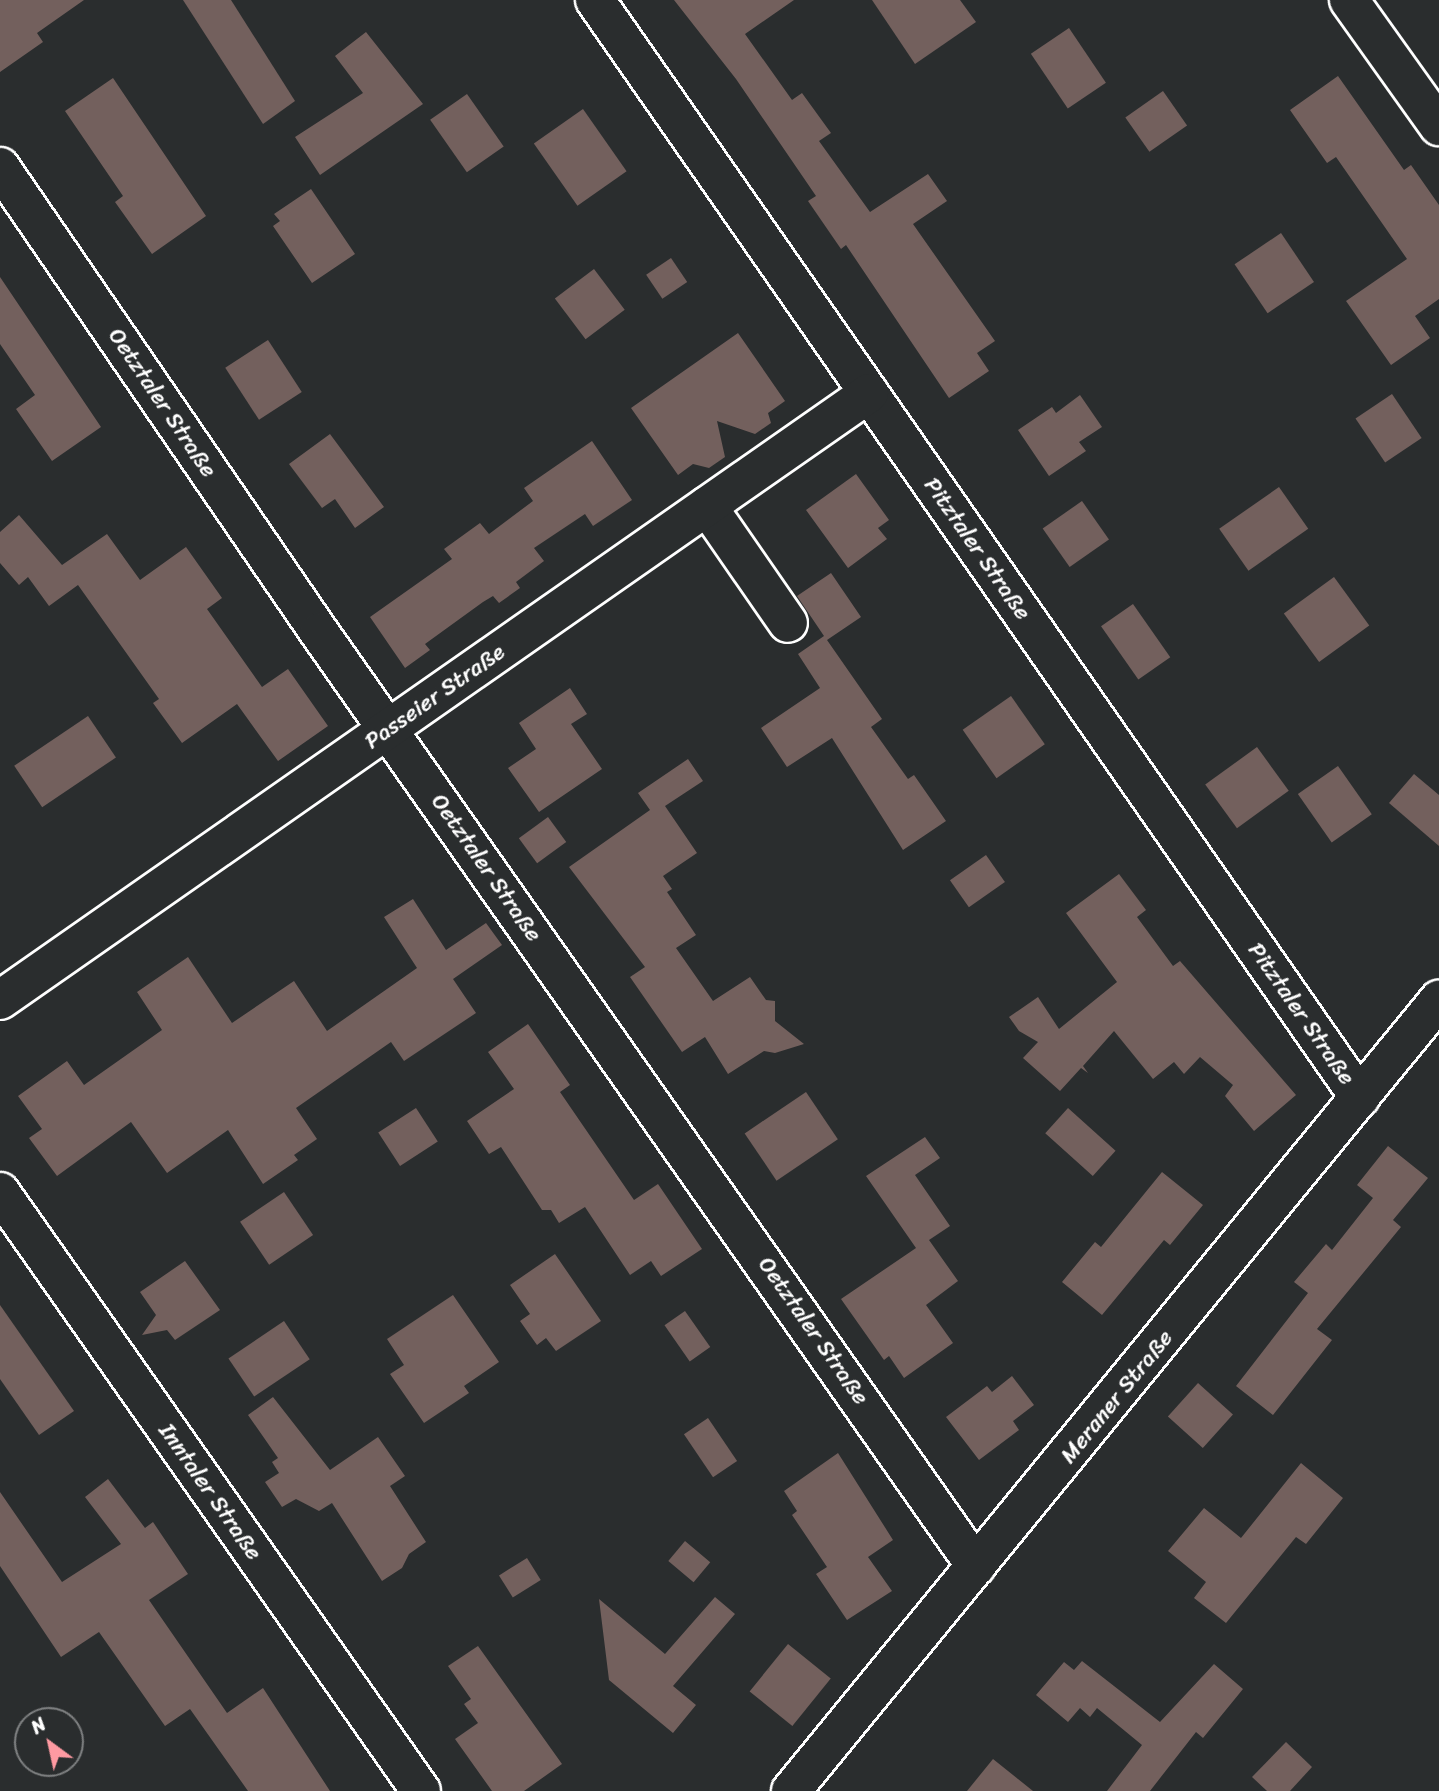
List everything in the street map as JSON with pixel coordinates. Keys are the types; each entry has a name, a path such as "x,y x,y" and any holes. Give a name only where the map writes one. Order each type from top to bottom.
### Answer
{"street":[{"name":"Pitztaler Straße","path":"595,0 1360,1098"},
{"path":"1349,0 1439,126"},
{"name":"Oetztaler Straße","path":"0,167 389,730 976,1566"},
{"name":"Passeier Straße","path":"0,1000 869,393"},
{"path":"707,506 788,623"},
{"name":"Meraner Straße","path":"791,1791 1439,1000"},
{"name":"Inntaler Straße","path":"0,1192 421,1791"}],"building":[{"path":"0,0 84,0 37,33 43,42 0,72"},
{"path":"183,0 231,0 295,101 263,124"},
{"path":"674,0 794,0 745,34 792,100 802,93 831,133 819,141 870,212 928,174 947,201 913,224 995,341 977,353 989,371 949,398 846,245 841,249 808,201 816,196 736,79"},
{"path":"872,0 960,0 976,22 915,64"},
{"path":"1069,28 1106,83 1068,108 1031,54"},
{"path":"366,32 423,104 320,175 295,137 363,93 335,56"},
{"path":"1338,76 1404,170 1411,165 1439,205 1439,299 1415,316 1430,338 1391,365 1346,301 1407,259 1336,157 1327,163 1290,110"},
{"path":"113,78 206,216 152,254 115,202 123,196 65,111"},
{"path":"1163,91 1187,125 1149,152 1125,117"},
{"path":"467,94 504,146 467,172 430,120"},
{"path":"583,109 627,171 577,206 534,143"},
{"path":"311,189 355,254 312,283 273,226 280,221 274,214"},
{"path":"1281,233 1314,282 1268,313 1235,264"},
{"path":"671,258 687,282 662,299 646,275"},
{"path":"594,269 625,310 586,339 555,298"},
{"path":"0,277 101,427 52,461 16,409 35,395 0,344"},
{"path":"738,333 785,401 768,413 771,423 755,434 717,421 725,457 709,468 693,464 678,475 631,408"},
{"path":"268,340 302,392 259,420 225,368"},
{"path":"1392,394 1422,438 1385,463 1356,419"},
{"path":"1080,395 1102,427 1079,442 1086,451 1049,476 1018,430 1052,407 1056,413"},
{"path":"330,434 384,507 355,528 335,499 322,508 289,464"},
{"path":"592,441 632,500 593,526 585,514 534,548 544,561 516,582 520,588 499,603 493,596 483,602 425,644 430,650 405,668 370,617 452,559 444,549 480,523 489,534 533,501 524,488"},
{"path":"856,474 889,520 878,528 887,539 848,568 806,510"},
{"path":"1279,487 1308,529 1248,571 1219,529"},
{"path":"1082,501 1109,540 1070,567 1043,529"},
{"path":"19,515 62,565 107,534 140,580 186,547 222,598 207,609 262,687 288,669 328,726 278,761 237,704 182,743 153,703 159,699 78,585 49,606 28,577 19,585 0,563 0,532"},
{"path":"831,573 861,617 827,640 882,719 871,727 908,779 914,775 946,821 903,850 832,738 787,767 761,728 820,688 798,654 824,636 797,596"},
{"path":"1334,577 1369,626 1319,662 1284,613"},
{"path":"1133,604 1170,657 1138,680 1101,626"},
{"path":"570,688 587,714 571,724 602,769 539,812 508,768 536,749 519,723"},
{"path":"1011,696 1045,744 997,778 963,730"},
{"path":"88,716 116,757 42,807 14,766"},
{"path":"1257,747 1289,791 1237,828 1205,785"},
{"path":"688,759 703,781 665,806 697,853 663,876 672,889 667,892 696,935 676,948 713,1001 750,977 766,1000 775,1001 775,1021 804,1044 775,1053 764,1051 728,1074 705,1037 682,1052 630,977 645,967 569,867 650,810 638,793"},
{"path":"1338,766 1372,814 1332,842 1298,794"},
{"path":"1414,774 1439,795 1439,846 1389,803"},
{"path":"548,817 566,842 537,863 519,838"},
{"path":"986,855 1005,882 969,907 950,880"},
{"path":"1119,874 1146,910 1137,917 1173,966 1180,961 1296,1095 1254,1131 1225,1096 1233,1085 1200,1057 1184,1074 1174,1062 1153,1079 1114,1031 1083,1066 1088,1073 1081,1068 1060,1091 1023,1058 1038,1042 1019,1031 1009,1017 1038,997 1059,1029 1117,982 1066,913"},
{"path":"413,899 446,950 486,923 502,945 453,979 476,1013 404,1061 391,1042 296,1108 317,1139 294,1155 298,1160 263,1184 228,1130 167,1173 131,1122 57,1176 29,1138 42,1129 18,1096 67,1061 84,1085 162,1030 137,992 188,957 232,1023 294,981 327,1031 417,968 384,917"},
{"path":"528,1024 570,1085 560,1092 634,1200 658,1184 702,1249 661,1276 651,1261 630,1275 585,1207 559,1223 551,1210 542,1210 501,1147 489,1154 467,1121 514,1089 488,1052"},
{"path":"806,1092 838,1139 777,1181 745,1133"},
{"path":"416,1108 438,1142 400,1166 378,1133"},
{"path":"1068,1108 1116,1151 1093,1176 1045,1133"},
{"path":"925,1137 940,1158 915,1175 950,1226 929,1240 958,1281 926,1305 953,1343 904,1378 889,1356 884,1360 841,1299 916,1248 866,1176"},
{"path":"1388,1146 1428,1178 1393,1220 1401,1227 1317,1329 1332,1340 1273,1415 1236,1386 1308,1293 1294,1282 1326,1244 1332,1250 1373,1198 1357,1185"},
{"path":"1162,1172 1203,1205 1170,1245 1164,1240 1102,1315 1062,1282 1095,1242 1101,1247"},
{"path":"284,1192 313,1235 269,1265 240,1222"},
{"path":"555,1254 601,1321 556,1351 546,1338 537,1345 520,1321 530,1314 510,1285"},
{"path":"185,1261 220,1310 175,1340 167,1330 142,1335 156,1315 140,1292"},
{"path":"453,1295 499,1362 464,1386 469,1393 424,1423 390,1374 404,1365 387,1339"},
{"path":"0,1305 74,1411 39,1435 0,1379"},
{"path":"685,1311 710,1347 690,1361 665,1325"},
{"path":"284,1321 310,1359 254,1397 228,1358"},
{"path":"1012,1376 1034,1405 1013,1421 1019,1430 979,1460 946,1417 987,1386 992,1392"},
{"path":"1198,1383 1233,1414 1203,1448 1168,1416"},
{"path":"273,1397 330,1470 378,1437 405,1476 390,1486 426,1542 409,1554 402,1568 382,1581 332,1503 319,1511 296,1499 282,1507 265,1482 279,1473 272,1462 278,1458 248,1415"},
{"path":"708,1418 737,1461 713,1477 684,1434"},
{"path":"838,1453 893,1540 868,1557 892,1591 847,1620 816,1574 827,1567 792,1515 797,1511 784,1491"},
{"path":"1301,1463 1343,1498 1306,1544 1296,1537 1226,1623 1194,1598 1206,1582 1168,1551 1204,1508 1241,1538"},
{"path":"108,1479 145,1528 153,1522 188,1574 149,1600 227,1713 263,1688 330,1791 248,1791 190,1709 165,1726 99,1632 61,1657 0,1566 0,1492 62,1582 121,1544 85,1497"},
{"path":"685,1541 710,1562 694,1582 668,1561"},
{"path":"527,1558 541,1580 513,1598 499,1575"},
{"path":"715,1597 735,1614 673,1686 696,1705 673,1733 609,1680 599,1599 665,1654"},
{"path":"788,1644 831,1679 792,1726 750,1691"},
{"path":"478,1646 562,1764 524,1791 492,1791 455,1739 478,1723 464,1704 471,1699 448,1666"},
{"path":"1082,1661 1160,1722 1214,1664 1243,1689 1203,1738 1196,1732 1150,1791 1107,1791 1142,1745 1097,1708 1090,1717 1080,1708 1068,1722 1036,1695 1064,1662 1074,1670"},
{"path":"1286,1742 1312,1767 1290,1791 1267,1791 1252,1777"},
{"path":"993,1759 1033,1791 967,1791"}]}
